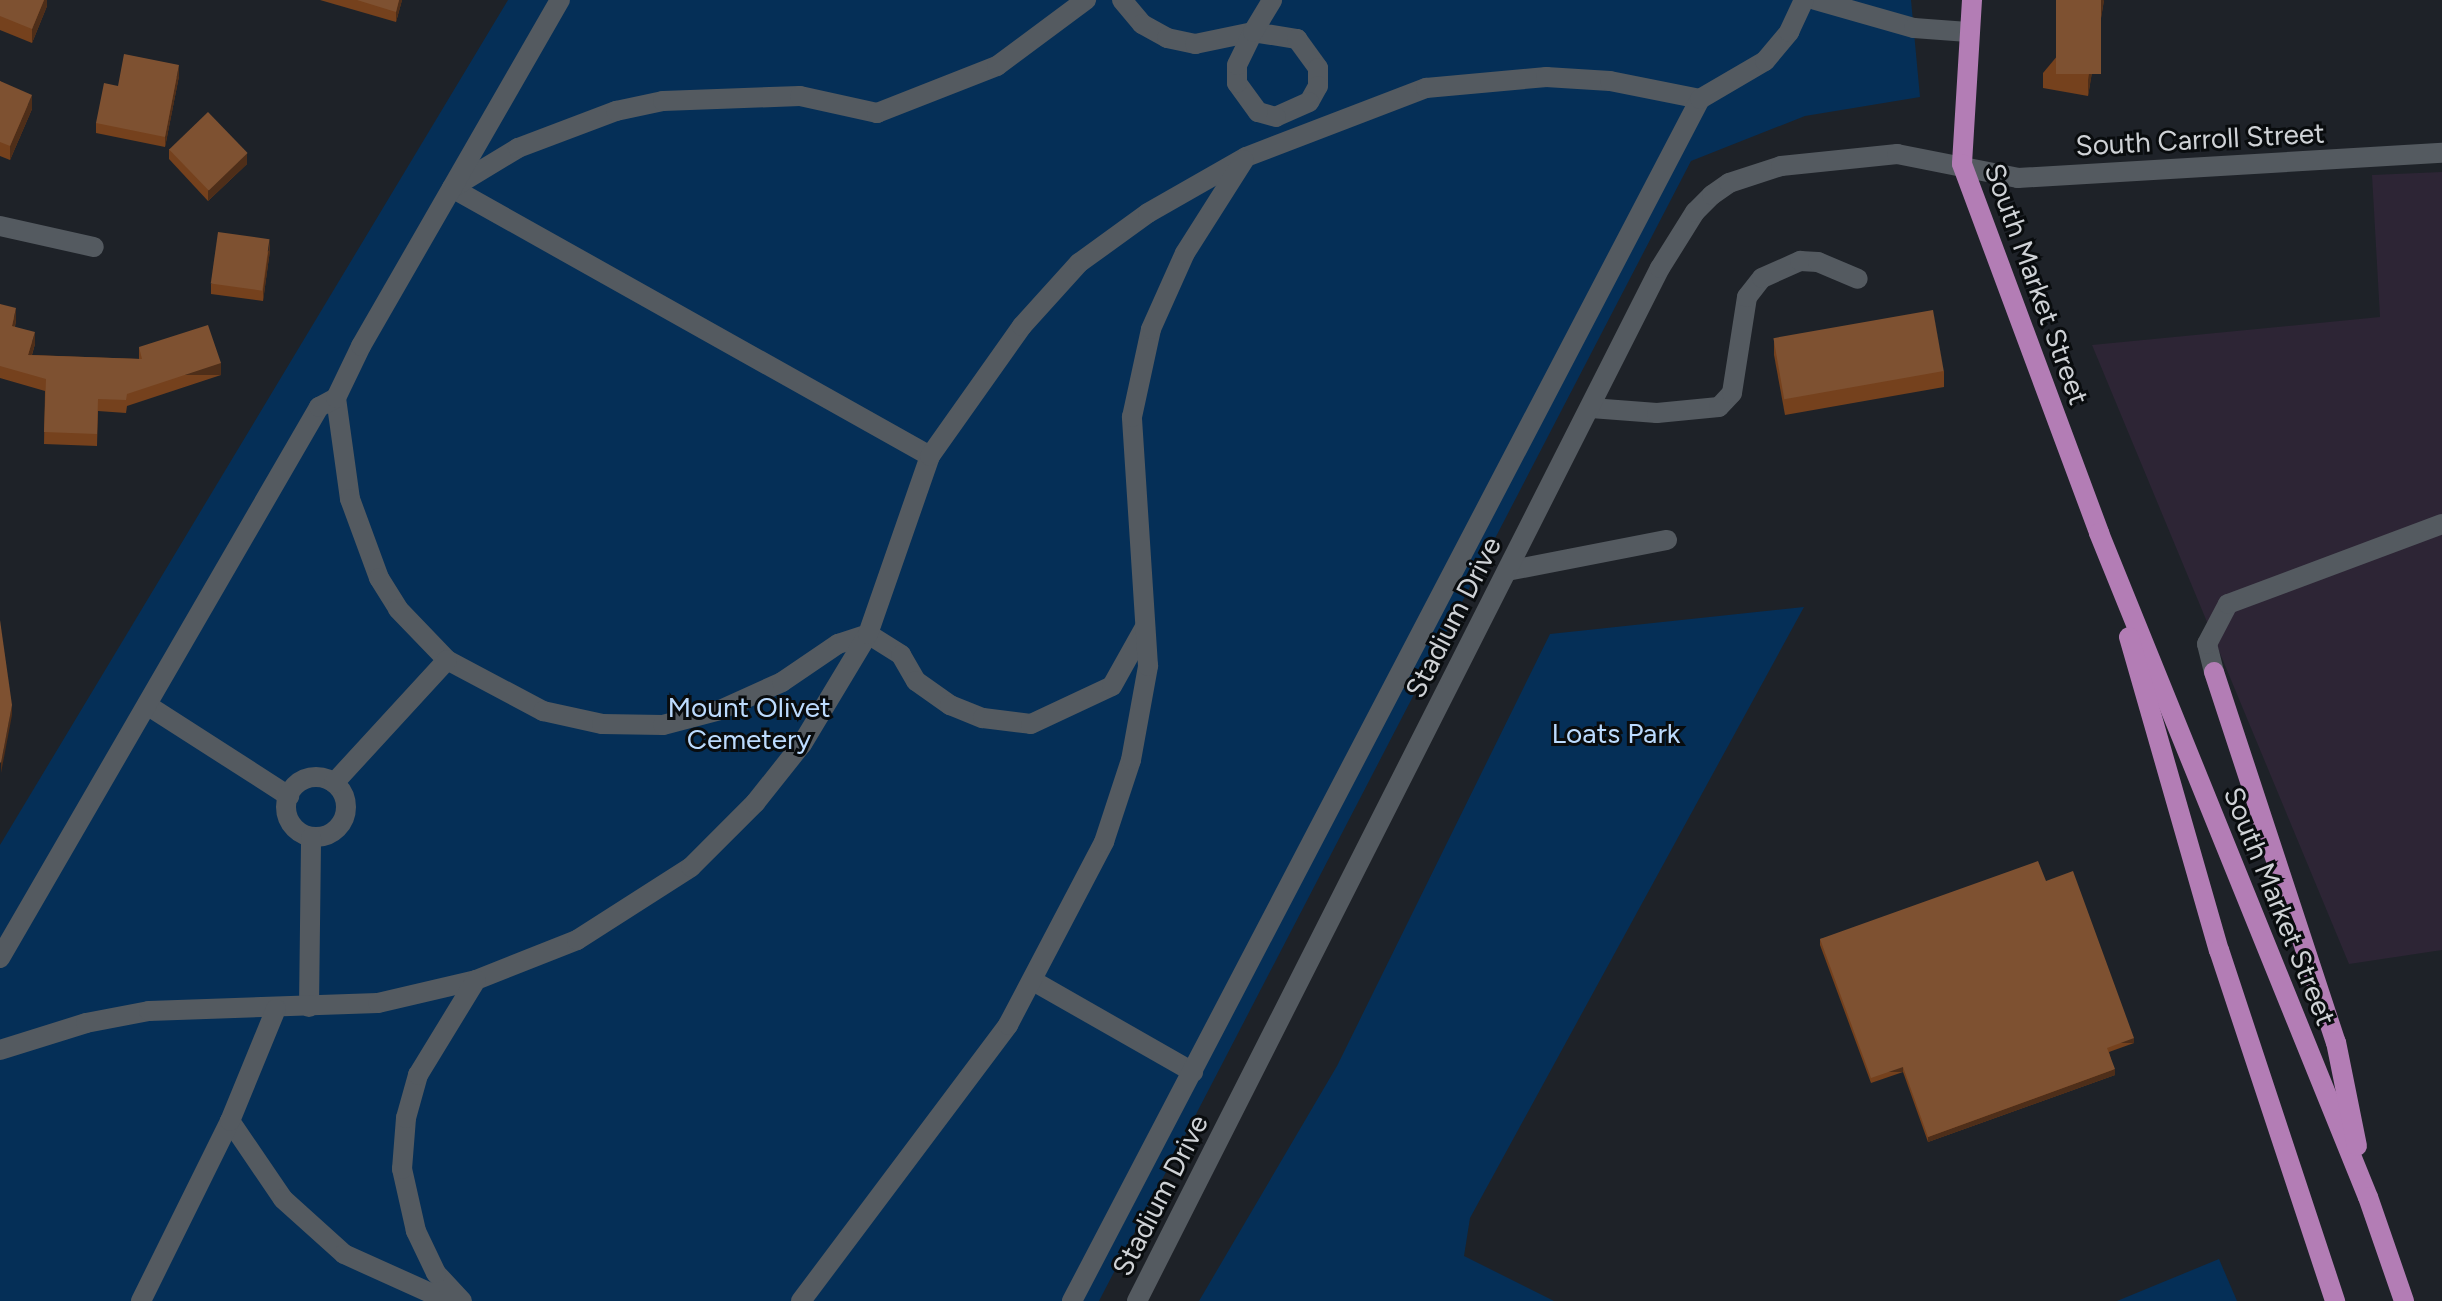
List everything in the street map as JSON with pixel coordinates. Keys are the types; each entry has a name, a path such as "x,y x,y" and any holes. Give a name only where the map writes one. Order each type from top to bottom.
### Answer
{"main road":[{"name":"South Market Street","path":"1972,0 1962,164 2099,533 2368,1197 2404,1301"},
{"name":"South Market Street","path":"2099,533 2219,950 2335,1301"},
{"path":"2214,672 2336,1042 2368,1197"}],"street":[{"path":"0,958 319,407 336,398 560,0"},
{"path":"452,188 518,148 616,111 663,101 800,96 877,113 997,66 1086,0"},
{"path":"1122,0 1142,24 1167,38 1195,44 1253,32 1297,39 1311,51 1318,86 1295,113 1276,117 1258,112 1245,100 1237,83 1237,65 1253,32 1272,0"},
{"path":"1072,1301 1700,99 1765,61 1789,32 1804,0"},
{"path":"1815,0 1899,24 1968,32"},
{"path":"0,1050 86,1023 149,1011 276,1009 378,1003 476,980 577,940 691,867 755,803 802,744 868,634 930,456 1022,326 1079,263 1148,213 1246,157 1426,88 1482,80 1610,81 1700,99"},
{"path":"1295,113 1295,139"},
{"name":"South Carroll Street","path":"1962,164 2018,178 2442,153"},
{"name":"Stadium Drive","path":"1137,1301 1679,234 1695,212 1729,183 1781,166 1897,154 1962,164"},
{"path":"801,1301 1035,982 1104,842 1131,760 1148,666 1132,417 1138,387 1151,329 1185,253 1246,157"},
{"path":"452,188 930,456"},
{"path":"0,226 94,247"},
{"path":"1591,408 1657,413 1719,407 1732,393 1747,297 1762,278 1800,261 1818,262 1858,279"},
{"path":"336,398 350,499 379,578 398,609 447,660 543,711 602,724 663,725 720,710 782,682 838,644 868,634"},
{"path":"2214,672 2207,644 2228,604 2442,524"},
{"path":"1507,571 1667,540"},
{"path":"868,634 901,655 916,681 950,705 983,718 1031,724 1112,686 1147,623"},
{"path":"334,783 447,660"},
{"path":"147,705 289,796"},
{"path":"304,779 334,783 344,796 339,826 311,838 287,819 289,796 304,779"},
{"path":"309,1007 311,838"},
{"path":"462,1301 436,1273 416,1231 402,1169 406,1118 418,1075 476,980"},
{"path":"1035,982 1193,1072"},
{"path":"141,1301 230,1121 276,1009"},
{"path":"230,1121 283,1199 344,1254 448,1301"},
{"path":"819,1301 820,1278"}],"shaded area":[{"path":"2442,172 2442,950 2349,964 2092,345 2380,317 2372,175"}],"green space":[{"name":"Mount Olivet Cemetery","path":"508,0 1911,0 1920,97 1805,116 1691,161 1099,1301 0,1301 0,845"},
{"name":"Loats Park","path":"1804,607 1470,1218 1464,1256 1554,1301 1199,1301 1337,1066 1550,634"},
{"path":"2219,1259 2237,1301 2117,1301"}],"building":[{"path":"0,0 44,0 32,29 0,16"},
{"path":"357,0 399,0 396,12"},
{"path":"2056,0 2101,0 2101,74 2056,74"},
{"path":"124,54 179,65 165,137 96,123 104,83 118,86"},
{"path":"0,81 32,95 10,146 0,142"},
{"path":"208,112 248,153 209,191 169,150"},
{"path":"218,232 269,239 262,291 211,283"},
{"path":"0,304 16,308 12,326 35,332 28,355 142,359 139,347 208,325 221,363 127,394 126,400 98,399 97,434 44,432 46,379 0,366"},
{"path":"1933,310 1944,371 1784,399 1773,338"},
{"path":"0,620 12,705 1,763 0,762"},
{"path":"2038,861 2046,881 2073,871 2134,1038 2107,1048 2115,1069 1928,1137 1903,1067 1871,1078 1820,939"}]}
